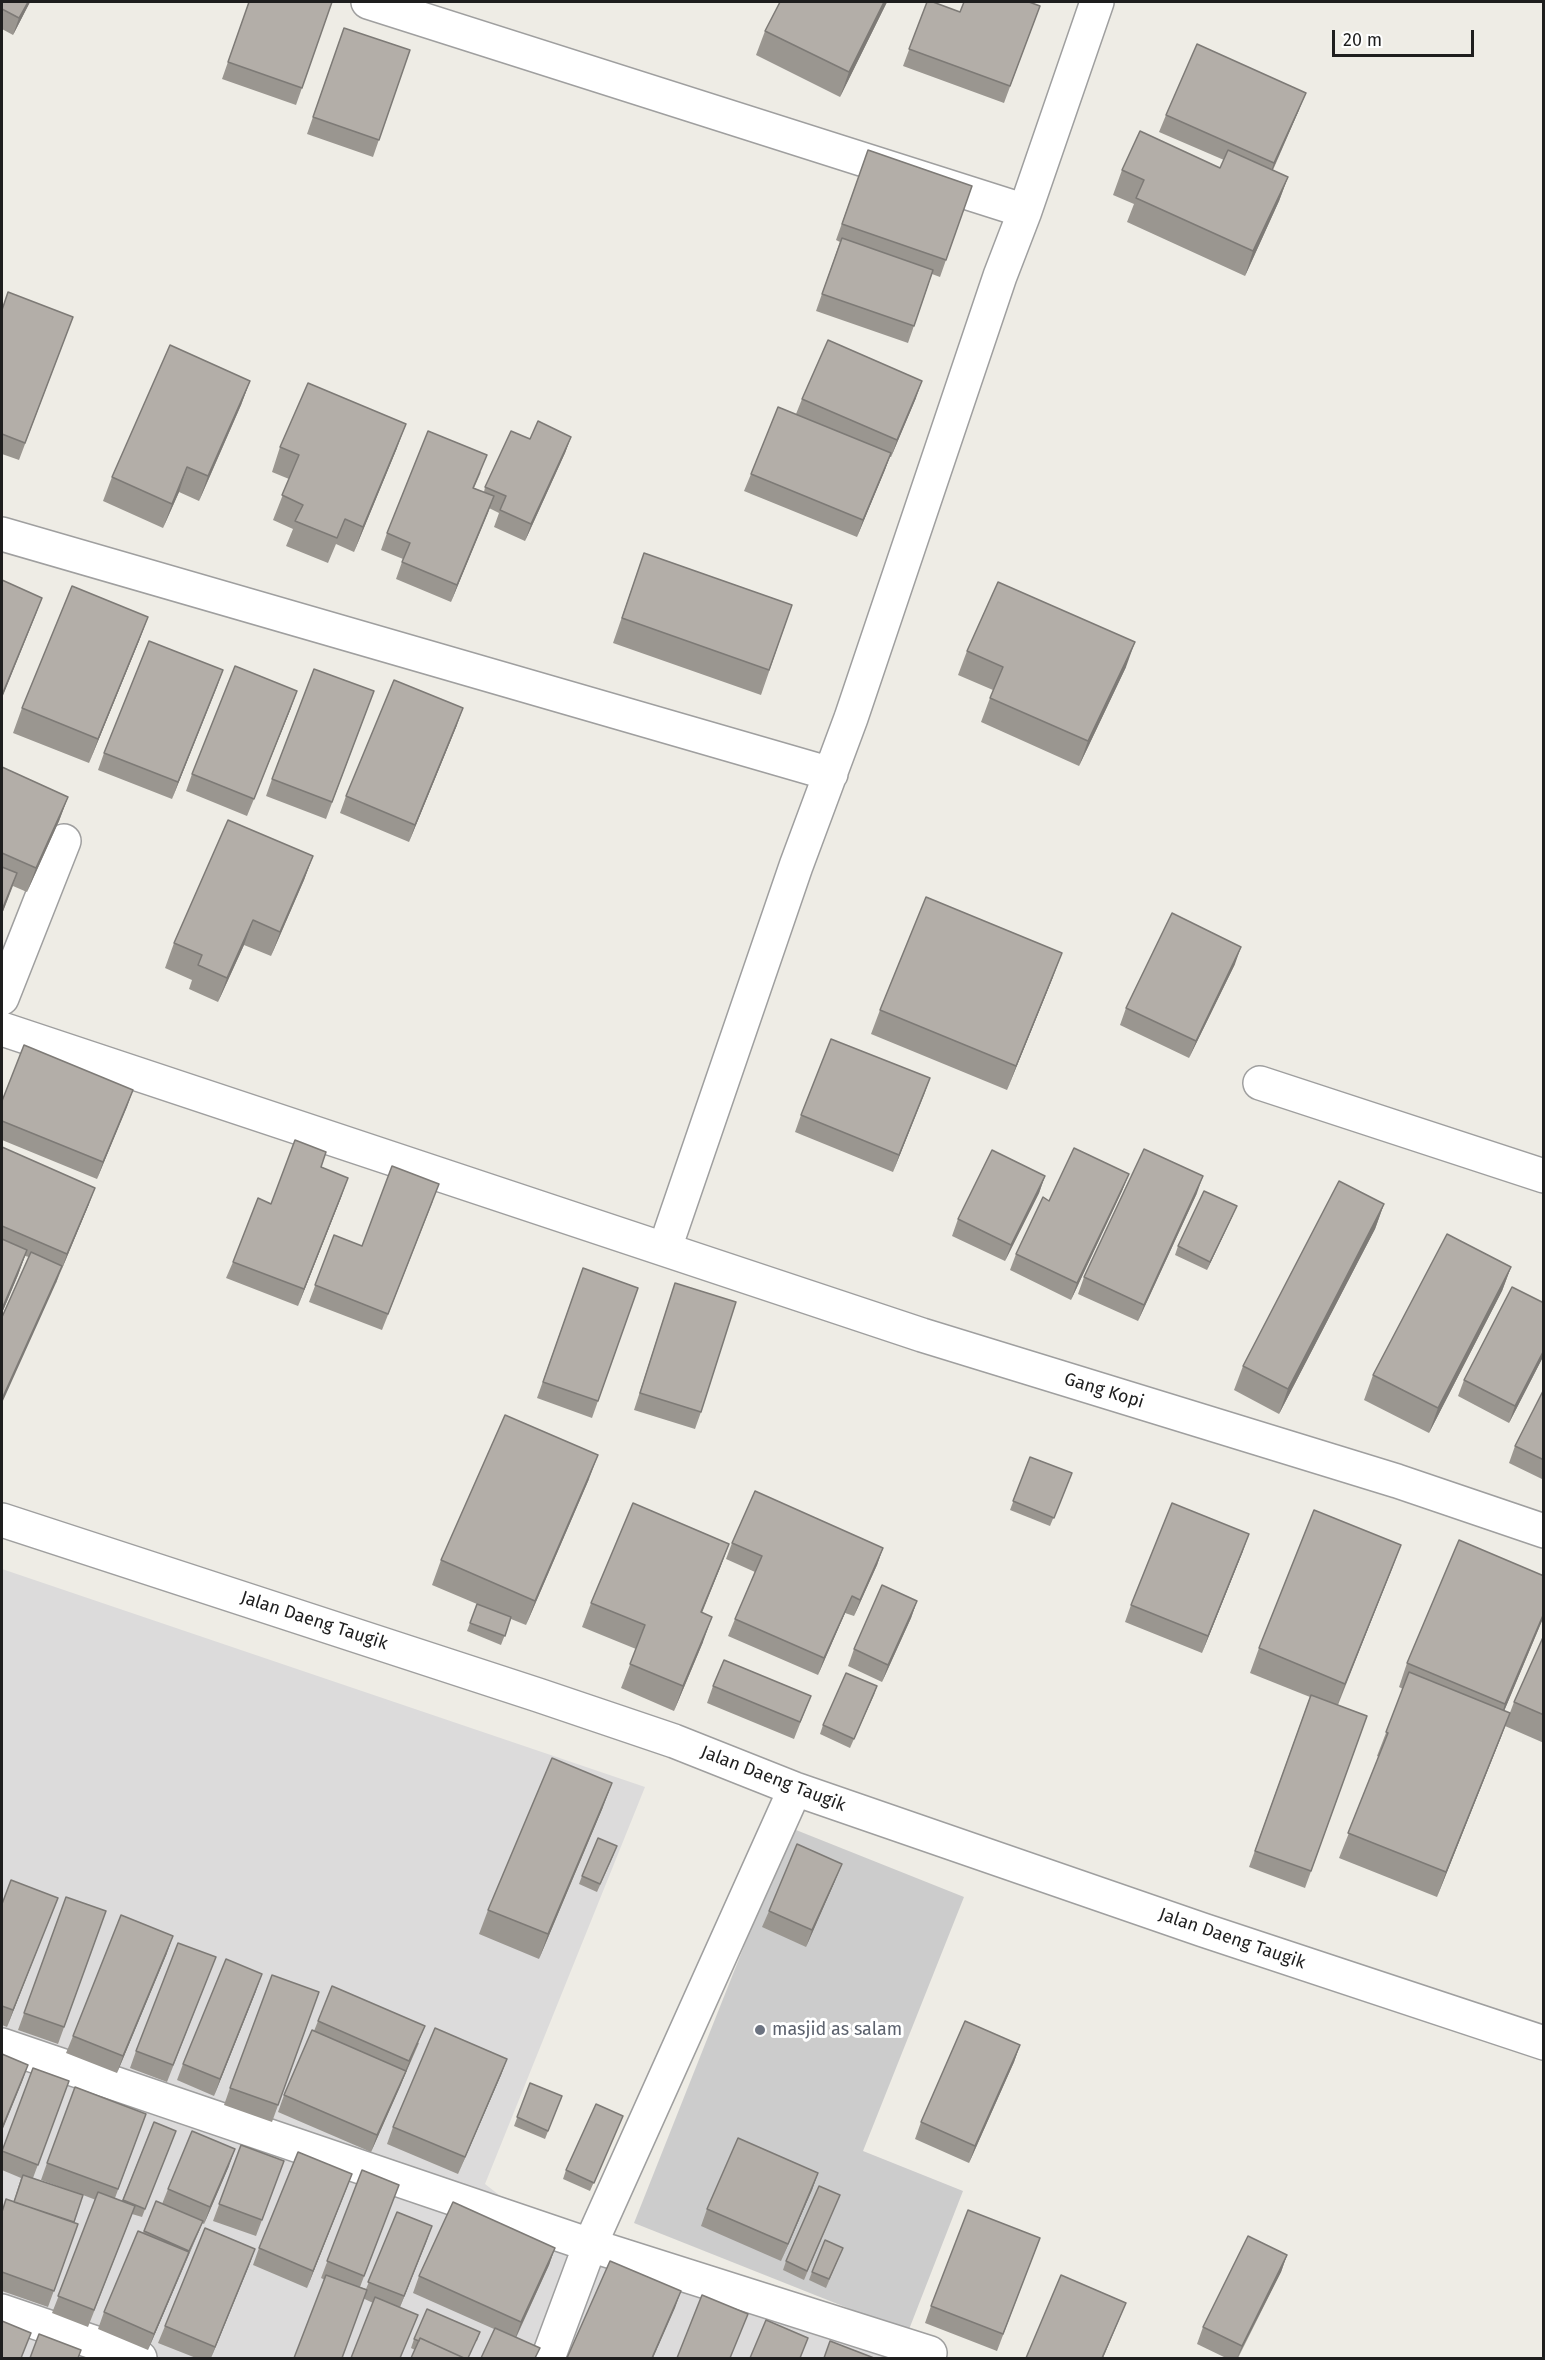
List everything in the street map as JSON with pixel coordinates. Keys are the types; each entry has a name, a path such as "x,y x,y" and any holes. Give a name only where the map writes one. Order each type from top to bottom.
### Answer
{"street":[{"path":"368,2 1025,211"},
{"path":"665,1248 796,866 831,774 1000,276 1025,211 1097,2"},
{"path":"2,534 831,774"},
{"path":"2,998 64,841"},
{"name":"Gang Kopi","path":"2,1029 922,1335 1397,1481 1544,1532"},
{"path":"1260,1083 1544,1176"},
{"name":"Jalan Daeng Taugik","path":"2,1520 561,1702 674,1741 795,1789 1203,1930 1544,2043"},
{"path":"548,2358 590,2245 795,1789"},
{"path":"2,2045 590,2245 930,2353"},
{"path":"2,2311 140,2358"}],"shaded area":[{"path":"2,1569 645,1787 485,2184 526,2216 900,2358 2,2358"},
{"path":"791,1828 964,1897 863,2151 963,2191 908,2332 634,2223"}],"building":[{"path":"2,2 28,2 19,18 2,9"},
{"path":"249,2 332,2 302,88 228,62"},
{"path":"780,2 884,2 849,72 765,31"},
{"path":"927,2 960,12 964,2 1029,2 1040,6 1010,86 909,49"},
{"path":"344,28 410,50 379,140 313,117"},
{"path":"1197,44 1306,93 1274,163 1166,115"},
{"path":"1140,131 1220,168 1228,150 1288,177 1253,251 1136,198 1144,180 1122,170"},
{"path":"868,150 972,186 946,260 842,224"},
{"path":"842,238 933,270 914,326 822,294"},
{"path":"8,292 73,317 25,443 2,434 2,310"},
{"path":"828,340 922,381 897,440 802,399"},
{"path":"170,345 250,381 208,476 187,467 172,504 112,477"},
{"path":"308,383 406,424 363,527 345,519 337,538 295,521 303,505 282,495 299,455 280,447"},
{"path":"778,407 891,453 863,520 751,474"},
{"path":"538,421 571,437 531,524 500,510 506,496 485,487 511,431 530,439"},
{"path":"428,431 487,455 473,488 494,496 457,585 402,562 410,543 387,533"},
{"path":"644,553 792,605 769,670 622,618"},
{"path":"2,580 42,598 2,695"},
{"path":"998,582 1135,642 1088,741 990,698 1003,667 967,651"},
{"path":"72,586 148,617 98,739 22,708"},
{"path":"149,641 223,670 178,782 104,753"},
{"path":"235,666 297,691 254,799 192,774"},
{"path":"314,669 374,691 332,802 272,779"},
{"path":"394,680 463,708 415,825 346,796"},
{"path":"2,767 68,797 36,868 2,853"},
{"path":"228,820 313,856 280,932 253,920 227,978 198,965 202,955 174,943"},
{"path":"2,867 17,873 2,910"},
{"path":"926,897 1062,953 1016,1066 880,1010"},
{"path":"1172,913 1241,947 1196,1041 1126,1008"},
{"path":"831,1039 930,1078 899,1155 801,1115"},
{"path":"24,1045 133,1090 103,1162 2,1121 2,1101"},
{"path":"295,1140 326,1152 321,1167 348,1178 304,1289 233,1262 258,1198 271,1204"},
{"path":"2,1147 95,1188 67,1254 2,1226"},
{"path":"1074,1148 1129,1174 1077,1283 1016,1254 1043,1197 1049,1201"},
{"path":"1144,1149 1203,1176 1144,1305 1084,1277"},
{"path":"992,1150 1045,1176 1011,1245 958,1219"},
{"path":"392,1166 439,1184 388,1314 315,1285 334,1235 362,1246"},
{"path":"1339,1181 1384,1204 1288,1389 1243,1366"},
{"path":"1204,1191 1237,1206 1210,1262 1178,1246"},
{"path":"1447,1234 1511,1267 1438,1408 1373,1375"},
{"path":"2,1239 27,1250 2,1309"},
{"path":"31,1252 62,1266 2,1399 2,1317"},
{"path":"583,1268 638,1288 598,1401 543,1382"},
{"path":"675,1283 736,1302 701,1412 640,1393"},
{"path":"1512,1287 1544,1303 1544,1350 1515,1406 1464,1380"},
{"path":"1544,1389 1544,1460 1515,1446"},
{"path":"505,1415 598,1455 535,1601 441,1560"},
{"path":"1030,1457 1072,1473 1054,1518 1013,1501"},
{"path":"755,1491 883,1548 860,1600 852,1596 824,1658 735,1619 762,1556 732,1543"},
{"path":"633,1503 729,1544 701,1612 712,1617 683,1686 630,1664 645,1625 591,1603"},
{"path":"1172,1503 1249,1534 1208,1636 1131,1605"},
{"path":"1314,1510 1401,1545 1345,1684 1259,1648"},
{"path":"1459,1540 1544,1576 1544,1613 1505,1704 1407,1663"},
{"path":"882,1585 917,1601 888,1665 854,1649"},
{"path":"477,1604 511,1617 505,1636 470,1623"},
{"path":"1544,1635 1544,1715 1514,1702"},
{"path":"724,1660 811,1696 800,1722 713,1686"},
{"path":"1409,1672 1510,1713 1446,1872 1348,1833 1388,1733 1386,1732"},
{"path":"846,1673 877,1686 854,1739 823,1725"},
{"path":"1311,1695 1367,1716 1311,1871 1255,1851"},
{"path":"552,1758 612,1783 548,1934 488,1910"},
{"path":"598,1838 617,1846 600,1884 582,1876"},
{"path":"797,1844 842,1864 812,1930 769,1911"},
{"path":"11,1880 58,1898 13,2010 2,2006 2,1904"},
{"path":"66,1897 106,1911 64,2027 24,2013"},
{"path":"121,1915 173,1936 123,2056 73,2036"},
{"path":"178,1943 216,1957 173,2065 136,2051"},
{"path":"226,1959 262,1974 220,2079 183,2064"},
{"path":"272,1975 319,1992 278,2105 230,2088"},
{"path":"332,1986 425,2026 409,2061 318,2021"},
{"path":"965,2021 1020,2045 975,2146 921,2122"},
{"path":"435,2028 507,2059 465,2157 393,2127"},
{"path":"312,2030 406,2071 377,2135 284,2095"},
{"path":"2,2054 28,2065 2,2128"},
{"path":"33,2068 69,2081 38,2165 2,2151"},
{"path":"530,2083 562,2096 548,2131 517,2117"},
{"path":"75,2087 146,2114 118,2189 47,2163"},
{"path":"596,2104 623,2116 594,2183 566,2170"},
{"path":"154,2122 176,2131 145,2209 123,2200"},
{"path":"192,2131 235,2149 210,2207 168,2189"},
{"path":"738,2138 818,2173 788,2244 707,2209"},
{"path":"241,2145 284,2161 262,2220 219,2204"},
{"path":"298,2152 352,2174 313,2271 259,2248"},
{"path":"362,2170 399,2185 364,2276 327,2261"},
{"path":"23,2175 83,2195 74,2222 14,2202"},
{"path":"819,2186 840,2195 807,2271 786,2261"},
{"path":"98,2192 135,2206 94,2310 58,2296"},
{"path":"6,2199 78,2224 54,2291 2,2272 2,2212"},
{"path":"156,2201 203,2221 189,2251 144,2231"},
{"path":"453,2202 555,2248 521,2322 419,2276"},
{"path":"968,2210 1040,2238 1003,2334 931,2306"},
{"path":"397,2212 432,2226 404,2296 368,2282"},
{"path":"205,2228 255,2249 215,2347 165,2326"},
{"path":"138,2231 189,2252 154,2334 104,2312"},
{"path":"1248,2236 1287,2255 1242,2346 1203,2327"},
{"path":"825,2240 843,2248 829,2279 812,2272"},
{"path":"610,2261 681,2291 652,2358 567,2358"},
{"path":"326,2275 367,2290 342,2358 294,2358"},
{"path":"1061,2275 1126,2303 1102,2358 1026,2358"},
{"path":"702,2295 748,2314 730,2358 677,2358"},
{"path":"375,2297 418,2315 400,2358 351,2358"},
{"path":"427,2309 480,2332 468,2358 420,2338 419,2341 414,2339"},
{"path":"766,2320 808,2338 800,2358 750,2358"},
{"path":"2,2321 31,2333 21,2358 2,2358"},
{"path":"495,2328 540,2348 535,2358 481,2358"},
{"path":"39,2334 81,2350 78,2358 30,2358"},
{"path":"420,2338 464,2358 411,2358"},
{"path":"830,2341 874,2358 824,2358"}],"place":[{"name":"masjid as salam","path":"760,2030"}]}
